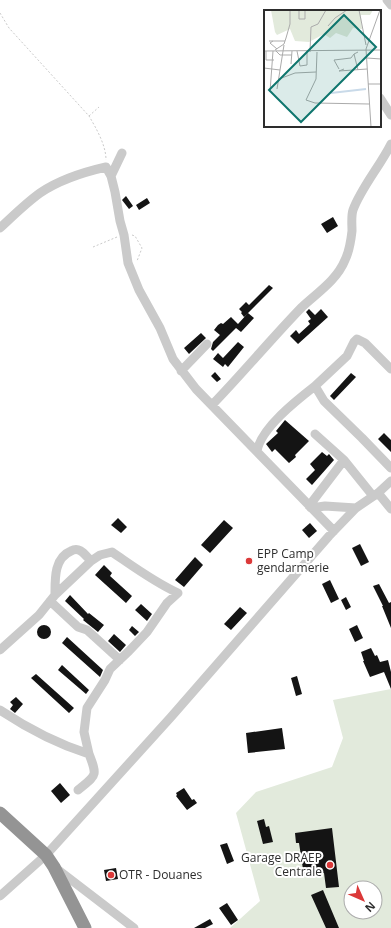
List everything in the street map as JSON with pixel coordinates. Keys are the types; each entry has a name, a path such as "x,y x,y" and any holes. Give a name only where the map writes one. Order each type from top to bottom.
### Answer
{"highway":[{"path":"0,813 46,855 54,866 85,928"}],"street":[{"path":"387,0 391,5"},
{"path":"381,99 391,114"},
{"path":"212,405 294,316 324,288 339,271 345,260 350,245 353,211 360,195 391,144"},
{"path":"111,176 122,153"},
{"path":"0,228 28,202 42,192 59,183 106,167 111,176 116,192 128,263 139,290 160,328 173,359 181,371 212,405 334,531"},
{"path":"257,451 258,444 279,417 347,356 357,339 365,343 391,369"},
{"path":"181,371 207,344"},
{"path":"314,386 324,401 391,468"},
{"path":"315,434 344,460 391,509"},
{"path":"310,507 344,460"},
{"path":"0,896 46,855 334,531 356,508 391,481"},
{"path":"310,507 325,506 356,508"},
{"path":"52,598 57,565 64,554 75,549 82,551 91,561"},
{"path":"0,650 39,615 52,598 91,561 100,555 112,552 141,573 162,586 178,593 167,603 147,632 110,669 105,680 87,708 84,732 89,754 95,770 92,778 78,790"},
{"path":"52,598 78,627 87,630 120,660"},
{"path":"0,710 11,718 68,747 89,754"},
{"path":"54,866 134,928"}],"path":[{"path":"0,13 9,28 89,116 96,128 106,156"},
{"path":"89,116 98,107"}],"shaded area":[{"path":"391,689 391,928 230,928 260,901 236,813 256,792 332,767 343,738 333,700"}],"building":[{"path":"126,196 133,206 129,209 122,200"},
{"path":"147,198 150,203 139,210 136,205"},
{"path":"333,217 338,226 327,233 321,224"},
{"path":"269,285 273,288 244,317 239,309 246,302 249,305"},
{"path":"309,309 315,315 321,309 328,317 298,344 290,336 296,330 299,334 310,324 308,321 311,319 306,312"},
{"path":"248,313 254,318 241,332 236,328 213,351 211,349 213,342 220,335 214,330 218,325 221,323 223,324 231,317 238,324"},
{"path":"201,333 206,338 189,354 184,348"},
{"path":"238,342 244,347 228,367 225,364 223,367 213,359 218,353 223,358"},
{"path":"215,372 221,379 217,382 211,376"},
{"path":"351,373 356,377 334,400 330,396"},
{"path":"285,420 309,441 289,463 275,449 272,452 266,444 278,433 276,431"},
{"path":"384,433 391,440 391,452 378,439"},
{"path":"322,452 327,456 329,454 334,460 312,485 306,479 315,470 310,464"},
{"path":"118,518 127,527 121,533 111,525"},
{"path":"224,520 233,528 210,553 201,545"},
{"path":"310,523 317,531 309,538 302,530"},
{"path":"360,544 369,562 361,566 352,548"},
{"path":"195,557 203,565 184,587 175,580"},
{"path":"104,565 112,573 110,576 132,596 126,603 95,575"},
{"path":"330,580 339,599 331,603 322,584"},
{"path":"379,584 389,603 391,602 391,628 383,606 373,586"},
{"path":"70,595 88,614 89,613 104,625 98,632 83,620 84,619 65,601"},
{"path":"346,597 351,607 346,610 341,600"},
{"path":"141,604 152,614 147,621 135,610"},
{"path":"240,607 247,613 231,630 224,624"},
{"path":"44,625 49,627 51,632 49,637 44,639 39,637 37,632 39,627"},
{"path":"357,625 363,638 355,642 349,629"},
{"path":"132,626 139,632 135,636 129,630"},
{"path":"114,634 126,645 120,652 108,641"},
{"path":"67,637 103,670 100,677 62,643"},
{"path":"371,648 375,656 377,655 380,662 388,660 391,672 391,689 384,672 370,677 361,652"},
{"path":"62,665 89,690 86,694 58,670"},
{"path":"36,674 74,708 69,713 31,678"},
{"path":"297,676 302,694 296,696 291,678"},
{"path":"16,697 23,704 15,713 10,709 13,705 10,702"},
{"path":"282,728 285,749 248,753 246,733"},
{"path":"60,783 70,795 61,803 51,791"},
{"path":"184,788 192,800 194,799 197,803 187,810 176,796 176,793"},
{"path":"264,819 266,827 269,826 273,842 263,844 257,821"},
{"path":"332,828 339,887 326,888 324,873 304,876 299,843 296,843 295,833"},
{"path":"227,843 234,861 227,864 220,845"},
{"path":"116,868 118,879 106,881 104,870"},
{"path":"323,890 339,928 326,928 311,895"},
{"path":"227,903 238,920 231,925 219,908"},
{"path":"210,919 213,924 205,928 194,928"}],"place":[{"name":"EPP Camp gendarmerie","path":"249,561"},
{"name":"Garage DRAEP Centrale","path":"330,865"},
{"name":"OTR - Douanes","path":"111,875"}]}
